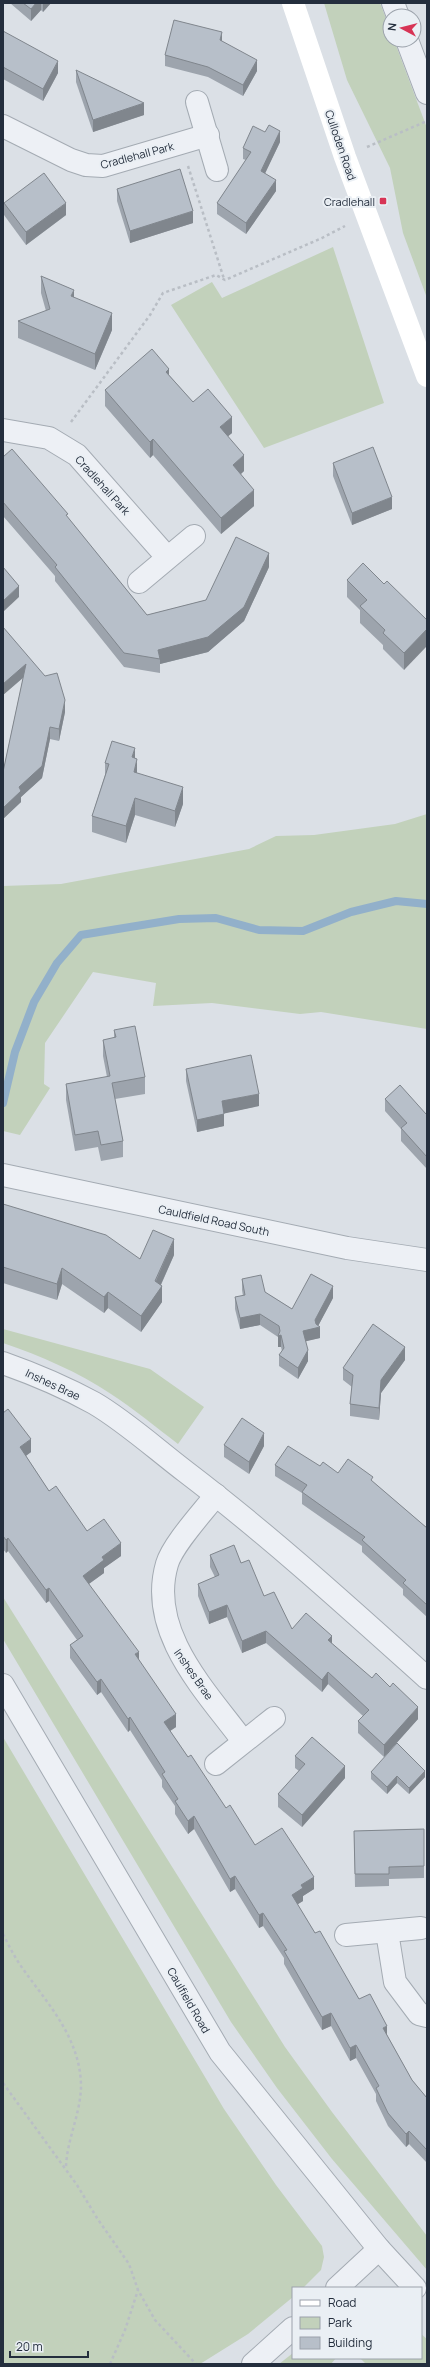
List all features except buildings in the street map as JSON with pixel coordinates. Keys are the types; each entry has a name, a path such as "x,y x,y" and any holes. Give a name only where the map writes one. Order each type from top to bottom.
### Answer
{"main road":[{"name":"Culloden Road","path":"293,3 367,216 427,376"}],"street":[{"path":"410,48 427,93"},
{"path":"197,102 217,170"},
{"name":"Cradlehall Park","path":"3,126 86,165 103,166 208,136"},
{"name":"Cradlehall Park","path":"3,430 49,438 77,455 167,557"},
{"path":"139,582 167,557 194,536"},
{"name":"Cauldfield Road South","path":"3,1175 347,1248 427,1260"},
{"name":"Inshes Brae","path":"3,1363 39,1375 95,1404 216,1494 304,1567 427,1678"},
{"name":"Inshes Brae","path":"216,1494 188,1529 167,1563 163,1606 175,1647 243,1741"},
{"name":"Caulfield Road","path":"3,1685 220,2052 379,2249 414,2287"},
{"path":"216,1764 243,1741 274,1718"},
{"path":"346,1935 421,1928"},
{"path":"387,1932 395,1982 420,2014 427,2016"},
{"path":"338,2287 379,2249"},
{"path":"253,2364 292,2329"}],"path":[{"path":"381,141 427,121"},
{"path":"180,143 225,280"},
{"path":"225,280 322,238 367,216"},
{"path":"59,444 66,428 150,316 163,293 216,275 225,280"},
{"path":"3,1934 22,1968 60,2019 71,2041 77,2062 81,2083 80,2102 66,2159 66,2169"},
{"path":"3,2084 66,2169 129,2264 138,2290 155,2320 196,2364"},
{"path":"110,2364 138,2290"}],"green space":[{"path":"324,3 380,3 382,8 382,48 397,48 427,128 427,298 403,233 390,168 347,80"},
{"path":"333,247 384,403 264,448 171,305 212,282 222,298"},
{"path":"427,814 427,1029 321,1012 300,1014 212,1003 153,1006 156,983 93,972 45,1043 44,1084 50,1088 20,1135 3,1131 3,886 61,884 249,849 276,836 314,835 395,824"},
{"path":"3,1329 150,1369 204,1407 178,1444 128,1406 86,1379 45,1359 3,1343"},
{"path":"3,1597 285,2047 332,2112 427,2236 427,2270 332,2159 277,2088 231,2022 3,1639"},
{"path":"3,1737 224,2109 276,2185 322,2246 324,2257 321,2270 304,2287 292,2287 292,2298 248,2334 200,2364 3,2364"},
{"path":"422,2335 427,2339 427,2364 366,2364 361,2359 422,2359"},
{"path":"292,2354 292,2359 335,2359 331,2364 279,2364"}],"waterway":[{"path":"3,1103 15,1052 34,1002 57,963 81,935 179,919 216,918 259,930 303,931 351,912 396,901 427,904"}],"place":[{"name":"Cradlehall","path":"383,201"}]}
